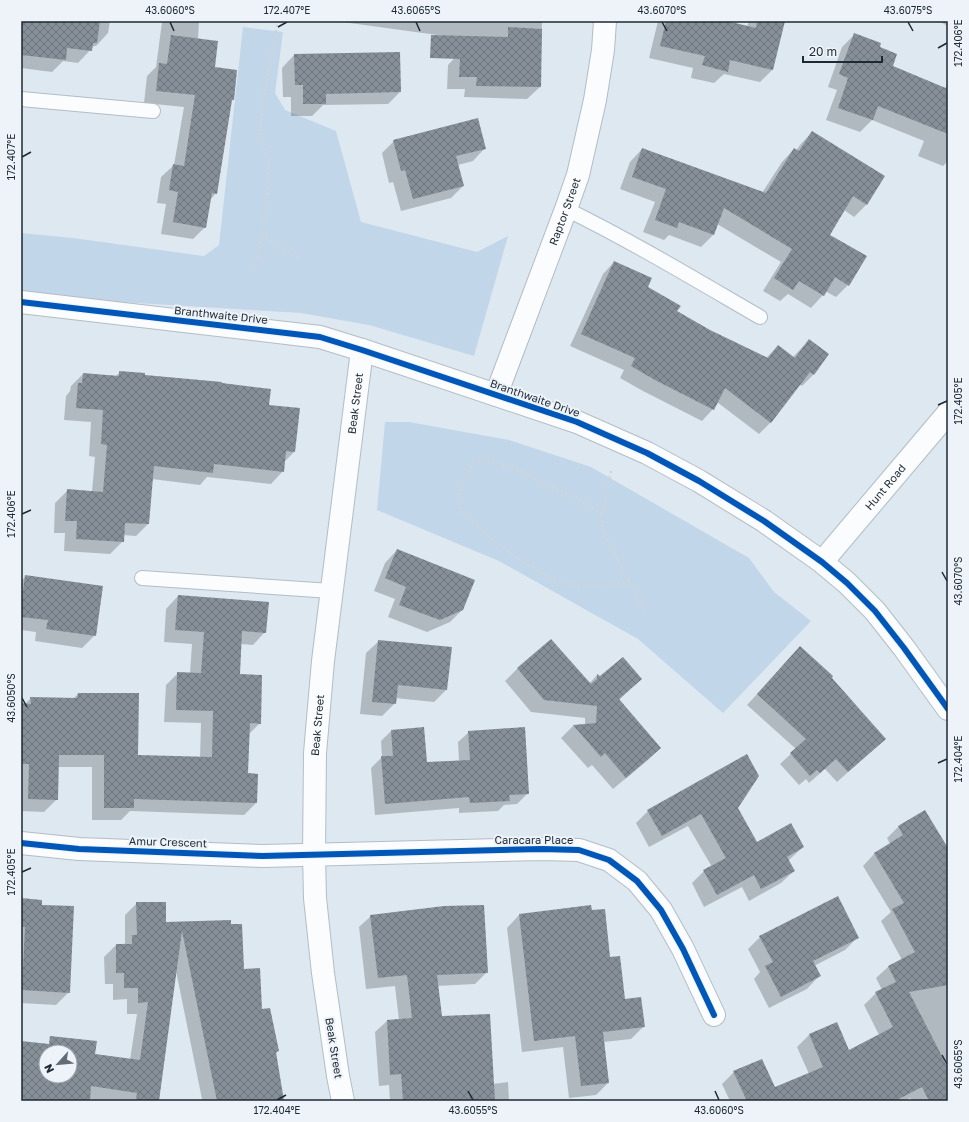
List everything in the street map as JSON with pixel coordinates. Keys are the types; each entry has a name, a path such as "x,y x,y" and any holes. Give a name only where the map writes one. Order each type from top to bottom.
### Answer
{"street":[{"name":"Raptor Street","path":"496,395 578,175 595,100 603,50 605,21"},
{"name":"Branthwaite Drive","path":"21,302 320,337 578,422 647,453 699,481 758,517 822,562 847,583 875,611 948,709"},
{"name":"Beak Street","path":"343,1101 323,973 315,898 315,753 323,661 362,350"},
{"name":"Hunt Road","path":"822,562 948,413"},
{"name":"Amur Crescent","path":"21,843 79,849 263,856 314,854"},
{"name":"Caracara Place","path":"314,854 542,848 579,850 609,860 637,881 661,910 683,949 714,1015"}],"lane":[{"path":"21,99 153,111"},
{"path":"566,209 635,245 760,317"},
{"path":"142,578 332,591"}],"path":[{"path":"255,268 262,235 269,162 260,134 263,103 278,21"},
{"path":"262,235 300,259"},
{"path":"602,514 577,499 511,467 485,460 473,463 466,473 459,491 457,503 463,514 512,555 556,581 580,586 630,583"},
{"path":"611,471 602,514 602,529 645,612"}],"shaded area":[{"path":"243,27 283,32 275,93 285,110 336,131 361,222 477,252 508,236 474,356 369,325 301,313 21,296 21,233 73,238 204,256 219,245"},
{"path":"385,422 409,422 509,440 591,467 749,558 774,592 811,621 723,713 638,639 499,561 377,510"}],"building":[{"path":"21,21 100,21 97,43 93,43 92,51 67,48 66,60 21,55"},
{"path":"666,21 727,21 756,28 757,21 785,21 773,70 730,60 728,72 702,65 705,56 660,46"},
{"path":"508,27 542,29 541,87 476,86 477,77 459,77 460,59 430,58 431,35 508,37"},
{"path":"854,33 881,43 880,47 897,54 893,66 948,89 948,134 878,106 873,120 838,108 848,78 839,74"},
{"path":"171,35 218,41 215,67 237,70 234,100 232,100 217,194 212,193 206,228 173,222 178,192 169,190 173,164 184,166 195,95 156,91 159,63 167,64"},
{"path":"400,52 401,92 326,94 326,104 303,104 303,85 295,85 294,54"},
{"path":"478,118 486,149 456,156 464,186 413,199 405,170 401,171 393,140"},
{"path":"812,131 885,176 867,205 853,196 830,235 867,256 849,286 835,277 824,296 799,281 793,290 774,278 792,249 724,208 714,235 679,222 677,228 655,220 666,189 632,177 642,148 766,193 794,148 799,151"},
{"path":"614,261 652,278 648,287 681,306 677,311 710,330 768,358 778,345 795,358 809,339 829,354 814,375 810,372 771,423 725,388 714,410 631,366 635,358 581,334"},
{"path":"119,371 271,389 269,405 300,408 295,452 286,451 284,472 214,464 213,473 154,466 149,524 125,523 124,542 76,539 77,521 65,521 67,489 103,492 107,445 101,444 103,410 76,408 78,383 82,383 83,373 119,376"},
{"path":"397,549 475,580 463,610 440,620 399,605 406,587 385,578"},
{"path":"25,575 103,586 96,636 46,629 48,620 21,617"},
{"path":"178,595 269,602 266,633 242,631 240,674 262,675 261,724 250,723 248,773 258,774 257,803 134,799 134,808 104,808 104,755 59,755 58,800 28,799 29,764 21,764 21,703 31,704 30,697 77,698 78,693 139,693 138,755 212,757 213,711 176,710 177,672 201,673 204,632 175,630"},
{"path":"551,639 591,684 597,679 597,674 600,676 623,657 642,679 619,699 661,748 626,778 605,753 601,757 573,725 596,723 597,706 544,700 517,668"},
{"path":"378,640 452,647 447,690 398,685 396,704 372,702"},
{"path":"800,646 833,676 832,678 886,739 848,772 836,759 820,773 817,770 810,776 790,753 806,739 757,694"},
{"path":"424,727 427,762 470,760 468,731 525,727 529,794 509,795 510,801 470,803 469,797 385,804 381,756 393,756 391,730"},
{"path":"747,754 759,776 738,808 757,842 791,823 804,847 787,857 795,871 761,889 754,875 717,895 703,870 726,858 701,814 662,836 647,810"},
{"path":"925,810 948,848 948,985 909,992 948,1068 948,1101 929,1101 922,1087 895,1101 743,1101 746,1099 733,1071 762,1059 775,1087 823,1067 809,1034 837,1022 849,1050 893,1027 875,992 896,982 888,966 915,952 892,909 904,903 874,853 903,835 898,826"},
{"path":"838,896 859,938 813,961 821,976 781,997 765,966 773,962 759,936"},
{"path":"21,898 42,900 42,905 74,906 70,993 22,990 25,927 21,927"},
{"path":"136,902 166,902 166,922 231,920 231,924 242,924 244,969 260,968 262,1009 270,1008 279,1051 276,1052 284,1101 217,1101 182,931 159,1101 136,1101 137,1093 91,1086 90,1101 21,1101 21,1041 49,1044 50,1036 97,1041 95,1054 140,1060 148,1002 138,1003 138,988 124,988 124,973 116,973 116,944 132,944 132,935 137,935"},
{"path":"484,905 488,973 437,975 442,1016 490,1014 495,1101 403,1101 401,1074 390,1075 387,1020 412,1018 407,975 378,978 370,915 444,906"},
{"path":"591,905 592,910 605,909 610,957 620,956 625,999 641,997 645,1027 603,1032 609,1083 581,1086 575,1036 534,1041 519,914"}],"cycle path":[{"path":"21,302 320,337 577,422 647,453 699,481 764,521 822,562 847,583 875,611 948,709"},
{"path":"21,843 79,849 263,856 542,849 579,850 609,860 637,881 661,910 683,949 714,1015"}]}
